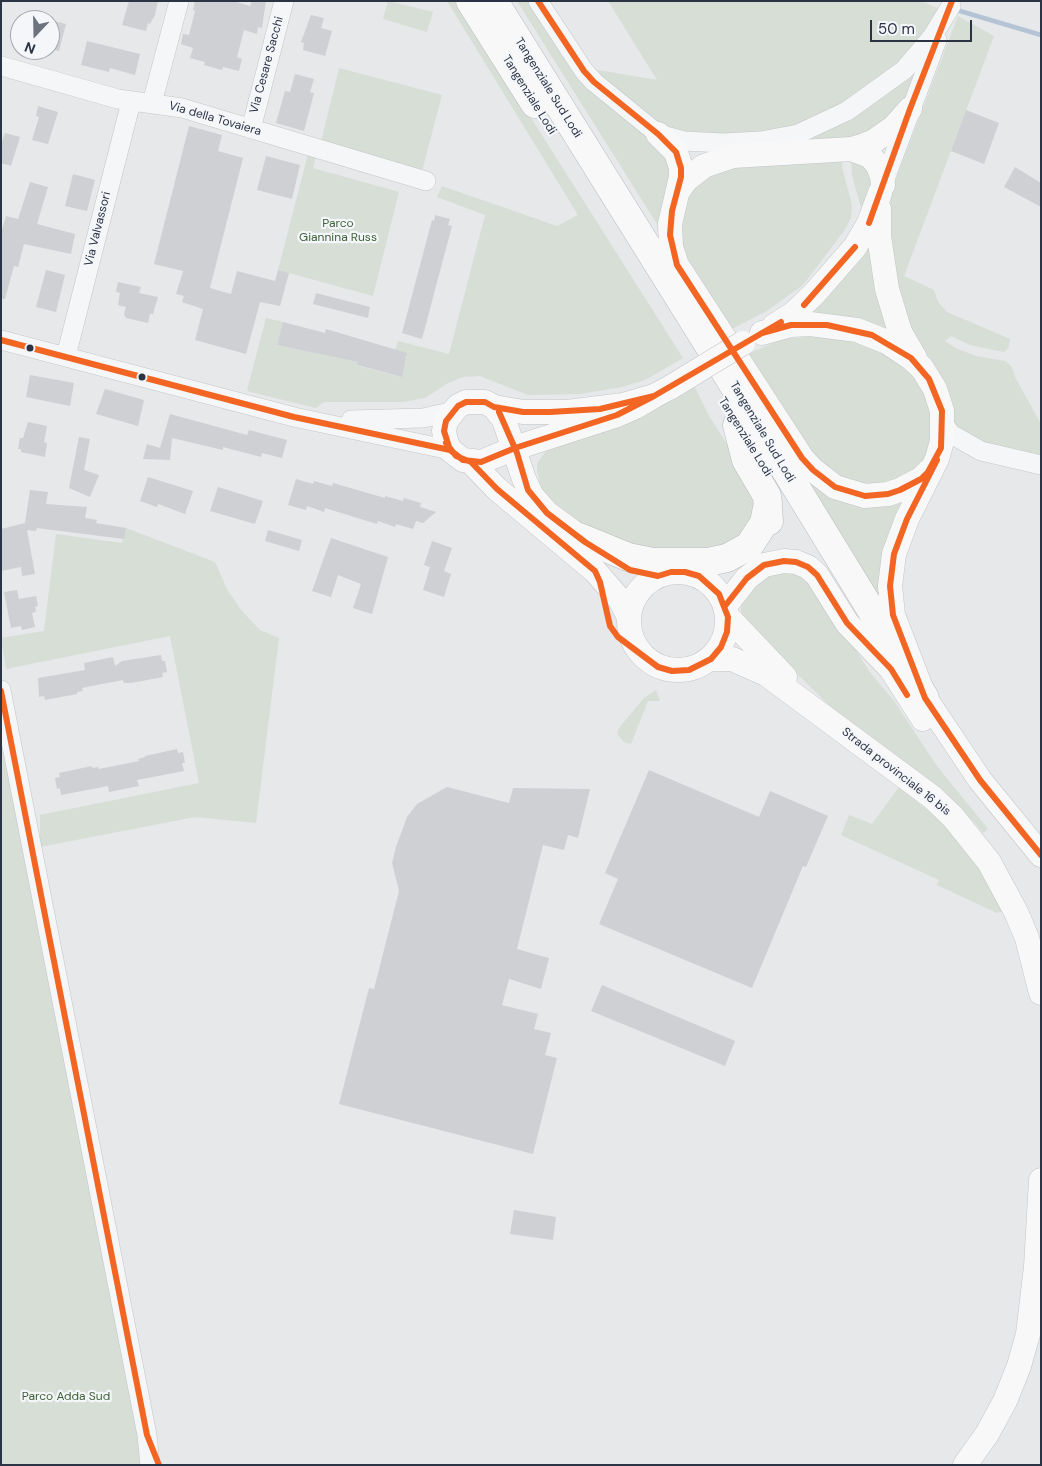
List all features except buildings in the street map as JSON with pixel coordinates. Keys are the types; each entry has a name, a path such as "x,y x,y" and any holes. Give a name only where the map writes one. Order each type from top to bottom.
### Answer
{"highway":[{"name":"Tangenziale Lodi","path":"470,1 890,669"},
{"name":"Tangenziale Sud Lodi","path":"494,1 726,373 925,698"},
{"path":"507,1 523,20 677,265"},
{"path":"699,576 730,568 743,560 757,547 769,523 767,496 746,460 737,424"},
{"path":"578,537 608,551 636,558 661,562 708,562 727,558 749,546 764,523 768,503"}],"main road":[{"path":"677,193 686,180 704,166 734,156 851,149 874,141 886,134 910,109"},
{"path":"658,134 676,152 681,168 672,211 670,235 677,265 793,446 813,470 824,480 854,494 888,494 921,479 939,454"},
{"path":"851,149 870,156 877,164 882,176 879,236 886,290 900,332 935,389 943,422 939,454 898,539 890,586 890,601 896,627 925,698"},
{"path":"662,391 623,405 567,412 523,412 494,407 476,400 458,406 450,412 444,431 450,450 456,456 480,460 504,444 514,448 527,449 537,440 594,423 662,391 804,305 854,248 869,223 881,189"},
{"path":"752,338 791,325 810,324 857,330 893,346 922,368"},
{"path":"494,407 501,414 528,490 538,505 578,537 630,570 658,576"},
{"path":"480,460 502,494 595,571 620,600 629,616"},
{"path":"727,611 748,578 764,565 784,561 796,562 808,567 817,575 847,623 890,669"},
{"path":"671,572 685,572 699,576 715,588 727,611 727,632 721,647 711,659 689,670 672,671 658,667 645,659 636,648 630,634 629,616 638,592 658,576 671,572"},
{"name":"Strada provinciale 16 bis","path":"727,611 823,716"},
{"name":"Strada provinciale 16 bis","path":"711,659 732,658 753,667 823,716 932,798 971,837 994,870 1016,912 1027,938 1041,993"},
{"name":"Tangenziale Lodi","path":"890,669 932,734 962,774 991,808 1041,856"},
{"name":"Tangenziale Sud Lodi","path":"925,698 980,780 1041,856"},
{"path":"965,1465 987,1434 1005,1400 1028,1334 1036,1266 1041,1180"}],"street":[{"path":"152,103 178,1"},
{"name":"Via Cesare Sacchi","path":"251,129 284,1"},
{"path":"538,1 584,71 594,82 658,134 684,141 723,143 779,138 814,128 860,103 904,70 932,37 952,4"},
{"path":"881,189 910,109 952,4"},
{"name":"Via della Tovaiera","path":"1,66 131,102 182,108 426,181"},
{"name":"Via Valvassori","path":"66,356 131,102"},
{"path":"1,340 294,417 450,450"},
{"path":"320,421 423,418 450,412"},
{"path":"943,422 951,434 991,455"},
{"path":"939,454 991,455 1041,465"},
{"path":"1,690 147,1435 150,1465"},
{"path":"147,1435 159,1465"}],"green space":[{"path":"388,1 433,12 427,32 383,19"},
{"path":"447,1 457,1 683,358 645,380 622,387 580,394 528,395 480,376 463,377 448,383 425,398 403,402 324,402 316,408 250,392 247,390 266,318 283,322 277,345 358,362 358,366 401,377 407,356 394,353 398,341 449,354 485,215 437,197 442,186 557,226 578,215"},
{"path":"517,1 528,1 570,65 656,140 673,166 661,223 657,224"},
{"path":"608,1 921,1 938,8 927,28 898,63 860,96 804,124 755,134 732,134 684,132 663,128 592,69 657,80"},
{"path":"958,16 994,36 904,276 934,290 938,302 947,312 1010,339 1009,347 1004,352 970,345 951,336 945,341 955,348 976,356 1005,361 1011,366 1016,379 1041,424 1041,460 993,450 958,429 911,340 890,271 888,210 894,184"},
{"path":"339,68 442,95 422,171 321,142"},
{"path":"919,69 901,108 862,137 800,144"},
{"name":"Parco Giannina Russ","path":"308,154 316,156 313,168 399,192 373,296 278,270"},
{"path":"843,156 842,167 852,205 851,218 844,231 803,285 765,312 728,331 682,260 676,221 691,189 726,165"},
{"path":"851,158 864,163 872,183 860,216 861,207 852,176"},
{"path":"869,234 896,336 798,316"},
{"path":"819,336 856,341 875,349 908,368 926,394 933,425 928,452 921,465 883,488 830,477 742,356 783,339"},
{"path":"693,383 709,416 754,486 755,517 732,545 700,553 613,544 549,503 541,488 537,470 537,463 546,451"},
{"path":"797,469 905,494 883,599 878,600"},
{"path":"126,528 215,562 228,591 242,611 260,630 279,638 256,823 195,817 40,847 40,815 199,783 170,636 6,669 1,638 44,631 56,534 122,543"},
{"path":"778,569 810,578 869,671 894,701 937,766 988,829 983,833 946,796 837,713 748,626 742,617 741,608 744,597 752,585"},
{"path":"656,690 660,701 648,701 631,744 624,742 617,734 619,728 643,699"},
{"name":"Parco Adda Sud","path":"1,717 145,1465 1,1465"},
{"path":"899,787 936,817 955,836 986,877 1003,911 997,913 937,885 939,880 841,835 849,815 872,824"}],"waterway":[{"path":"960,11 1041,35"}],"transit line":[{"path":"538,1 584,71 594,82 658,134 676,152 681,168 681,177 672,211 670,235 677,265 802,458 813,470 835,487 865,496 888,494 900,490 921,479 928,472 941,448 942,411 929,379 911,358 872,335 827,325 791,325 762,333"},
{"path":"910,109 952,1"},
{"path":"910,109 952,1"},
{"path":"869,223 910,109"},
{"path":"869,223 910,109"},
{"path":"804,305 855,247"},
{"path":"804,305 855,247"},
{"path":"654,396 781,322"},
{"path":"654,396 781,322"},
{"path":"1,340 294,417 450,450"},
{"path":"654,396 617,415 515,448 481,462 463,460 450,450 444,431 446,421 458,406 466,402 485,402 494,407 523,412 550,412 600,409 654,396"},
{"path":"446,443 456,456 471,462 497,489 595,571 600,582 610,626 618,637 658,667 672,671 689,670 711,659 721,647 727,632 728,617 719,594 699,576 685,572 671,572 658,576 630,570 585,542 547,513 528,490 517,453 499,412"},
{"path":"937,460 907,519 894,554 890,586 893,615 925,698 980,780 1041,855"},
{"path":"725,606 747,578 764,565 784,561 796,562 808,567 817,575 847,623 891,669 907,695"},
{"path":"1,691 147,1435 159,1465"}]}
